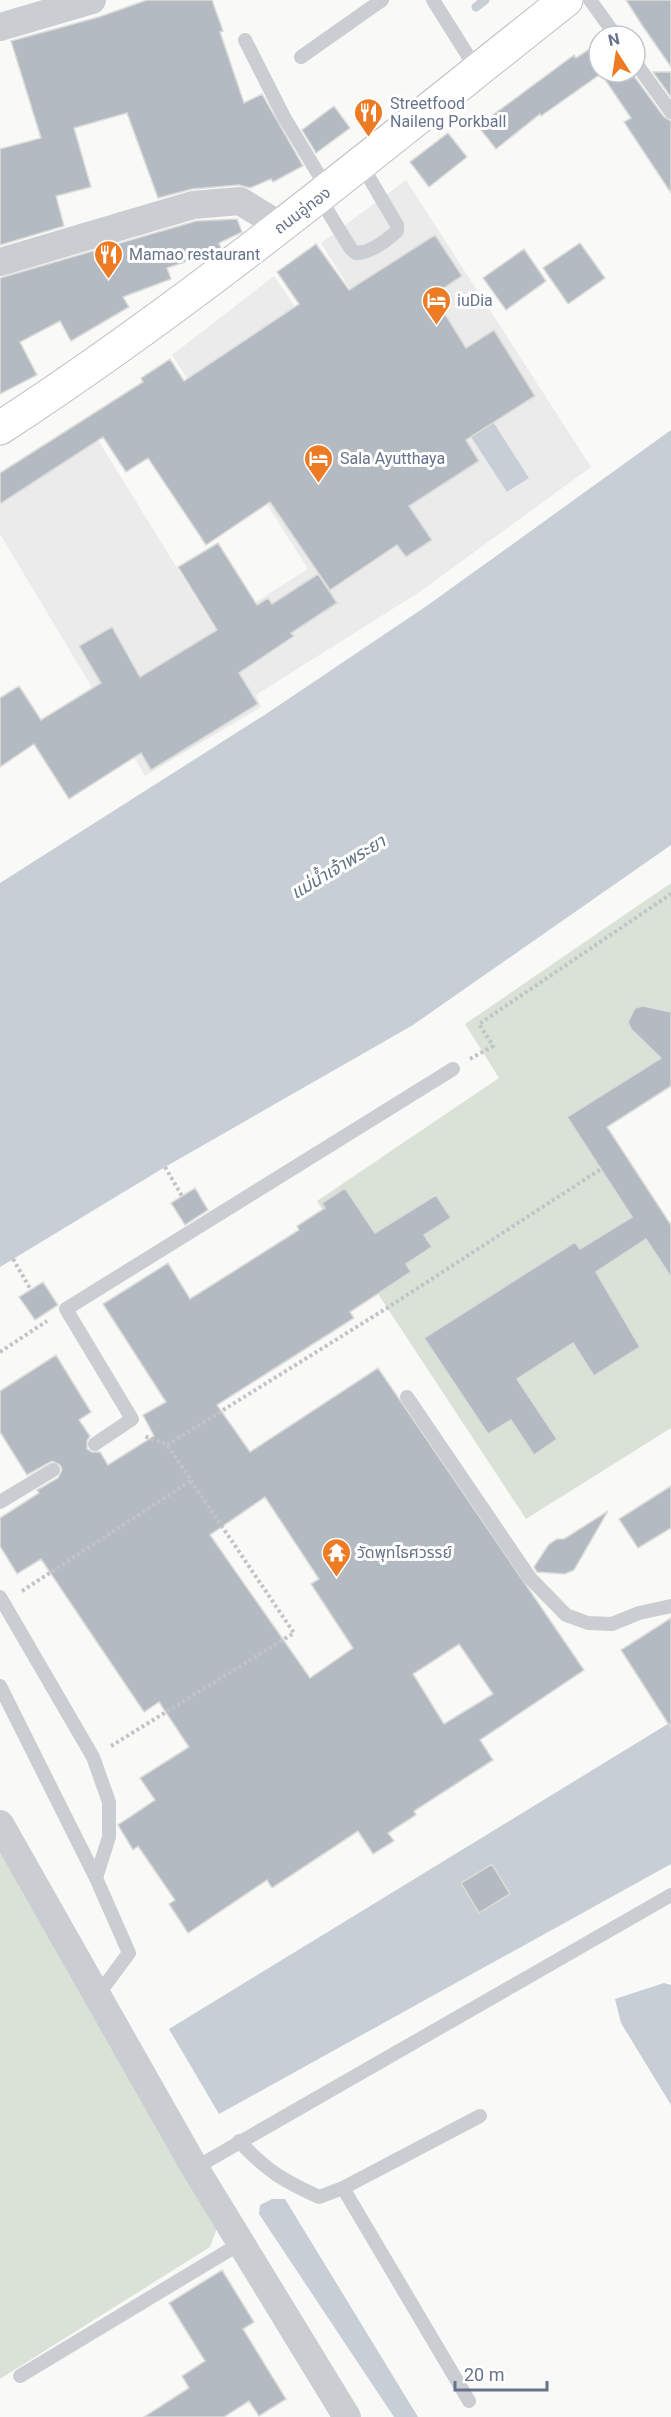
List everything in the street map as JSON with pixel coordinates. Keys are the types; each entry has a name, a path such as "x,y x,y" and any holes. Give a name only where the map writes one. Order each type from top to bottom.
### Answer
{"main road":[{"name":"ถนนอู่ทอง","path":"0,428 55,392 324,194 566,0"}],"street":[{"path":"0,27 92,0"},
{"path":"0,262 193,205 240,201 281,226"},
{"path":"0,1824 195,2168 347,2417"}],"lane":[{"path":"301,57 382,0"},
{"path":"434,0 477,70"},
{"path":"590,0 607,24"},
{"path":"245,40 351,249 356,253 371,250 397,231 397,225 361,164"},
{"path":"647,79 671,112"},
{"path":"95,1444 132,1419 66,1309 453,1069"},
{"path":"406,1397 530,1578 566,1615 588,1623 612,1624 639,1613 671,1606"},
{"path":"0,1502 53,1470"},
{"path":"2,1600 93,1757 109,1802 109,1838 96,1878"},
{"path":"0,1686 96,1878 129,1953 97,1996"},
{"path":"195,2168 671,1895"},
{"path":"239,2141 264,2168 279,2179 319,2197 343,2188 480,2116"},
{"path":"343,2188 469,2401"},
{"path":"20,2376 241,2243"}],"path":[{"path":"453,1069 493,1046 479,1024 671,894"},
{"path":"165,1167 182,1196"},
{"path":"167,1444 387,1308 601,1169"},
{"path":"13,1259 31,1290"},
{"path":"0,1352 66,1309"},
{"path":"93,1757 294,1633 167,1444 143,1436 132,1419"},
{"path":"2,1600 192,1480"}],"shaded area":[{"path":"406,180 591,467 421,591 256,695 261,707 145,776 0,534 0,485 90,427 214,628 308,569 172,355 274,276 397,456 438,430 321,243"},
{"path":"671,883 671,1051 568,1118 671,1277 671,1428 526,1519 317,1201 499,1078 465,1024"},
{"path":"0,1852 219,2223 210,2247 0,2379"}],"water":[{"path":"488,414 529,478 507,492 466,429"},
{"name":"แม่น้ำเจ้าพระยา","path":"671,430 671,845 413,1025 165,1167 0,1267 0,883 266,714 428,605"},
{"path":"671,1722 671,1864 219,2114 169,2029"},
{"path":"664,1983 671,1985 671,2105 621,2023 615,1999"},
{"path":"272,2199 285,2199 418,2417 394,2417 259,2214 260,2205"}],"building":[{"path":"147,0 212,0 223,31 220,32 244,103 262,94 303,166 273,182 271,179 250,188 239,185 192,189 158,198 127,113 74,128 91,187 56,196 64,226 0,245 0,149 41,138 11,41 99,17"},
{"path":"626,0 671,0 671,67 647,32 647,24 641,24"},
{"path":"587,51 587,83 541,116 540,114 496,149 478,126 574,55 576,58"},
{"path":"653,72 671,72 671,97"},
{"path":"608,84 640,84 664,117 671,121 671,193 624,122 631,118"},
{"path":"334,106 350,128 316,153 302,130"},
{"path":"448,133 467,157 429,187 410,162"},
{"path":"237,219 242,232 219,243 221,248 218,251 167,268 171,279 123,297 129,307 71,341 60,321 20,342 37,375 0,394 0,278 196,221"},
{"path":"435,235 462,276 433,295 466,348 494,330 535,396 466,440 479,461 409,506 432,540 406,557 397,545 330,590 270,502 206,545 148,458 126,472 103,437 0,504 0,473 143,382 141,378 170,359 184,381 299,304 277,272 316,244 349,290"},
{"path":"580,243 605,278 568,304 543,268"},
{"path":"524,249 546,281 506,310 483,278"},
{"path":"218,543 257,605 268,598 272,604 318,574 337,603 291,633 294,636 239,673 258,704 151,770 141,753 69,799 34,744 0,767 0,698 19,686 41,720 101,683 79,646 112,627 140,677 217,630 178,567"},
{"path":"643,1006 671,1012 671,1086 607,1127 671,1225 671,1277 646,1239 596,1272 640,1347 594,1376 573,1343 517,1379 557,1439 534,1455 511,1420 488,1434 424,1338 575,1242 580,1249 632,1217 567,1117 661,1058 631,1029 628,1022 635,1008"},
{"path":"195,1188 208,1210 185,1225 171,1203"},
{"path":"345,1188 375,1233 436,1195 451,1218 424,1235 432,1247 406,1264 411,1272 350,1312 354,1318 217,1405 250,1452 378,1368 584,1670 480,1740 493,1760 414,1811 416,1815 388,1833 394,1841 373,1854 358,1831 272,1888 267,1880 188,1933 169,1904 175,1900 138,1846 133,1850 118,1825 155,1800 140,1778 189,1747 159,1702 144,1712 41,1559 17,1574 0,1546 0,1518 39,1493 37,1490 58,1478 62,1470 60,1465 52,1461 27,1475 0,1432 0,1391 56,1355 91,1412 79,1420 90,1436 87,1449 100,1452 108,1465 154,1436 143,1415 166,1402 103,1304 168,1263 190,1299 299,1230 297,1226 325,1208 322,1203","holes":["265,1497 319,1579 311,1584 353,1648 310,1678 210,1535","459,1644 493,1694 444,1724 413,1674"]},
{"path":"43,1282 58,1305 35,1320 19,1297"},
{"path":"671,1486 671,1528 638,1548 619,1519"},
{"path":"608,1511 574,1570 565,1574 537,1572 534,1567 549,1544 557,1539 564,1539"},
{"path":"671,1618 671,1728 621,1650"},
{"path":"492,1864 510,1894 479,1913 461,1883"},
{"path":"222,2270 254,2322 243,2329 286,2399 259,2416 249,2401 224,2417 144,2417 189,2388 182,2376 205,2361 169,2303"}],"waterway":[{"path":"476,7 485,0"}],"place":[{"name":"Streetfood Naileng Porkball","path":"369,138"},
{"name":"Mamao restaurant","path":"108,280"},
{"name":"iuDia","path":"436,326"},
{"name":"Sala Ayutthaya","path":"319,484"},
{"name":"วัดพุทไธศวรรย์","path":"336,1578"}]}
